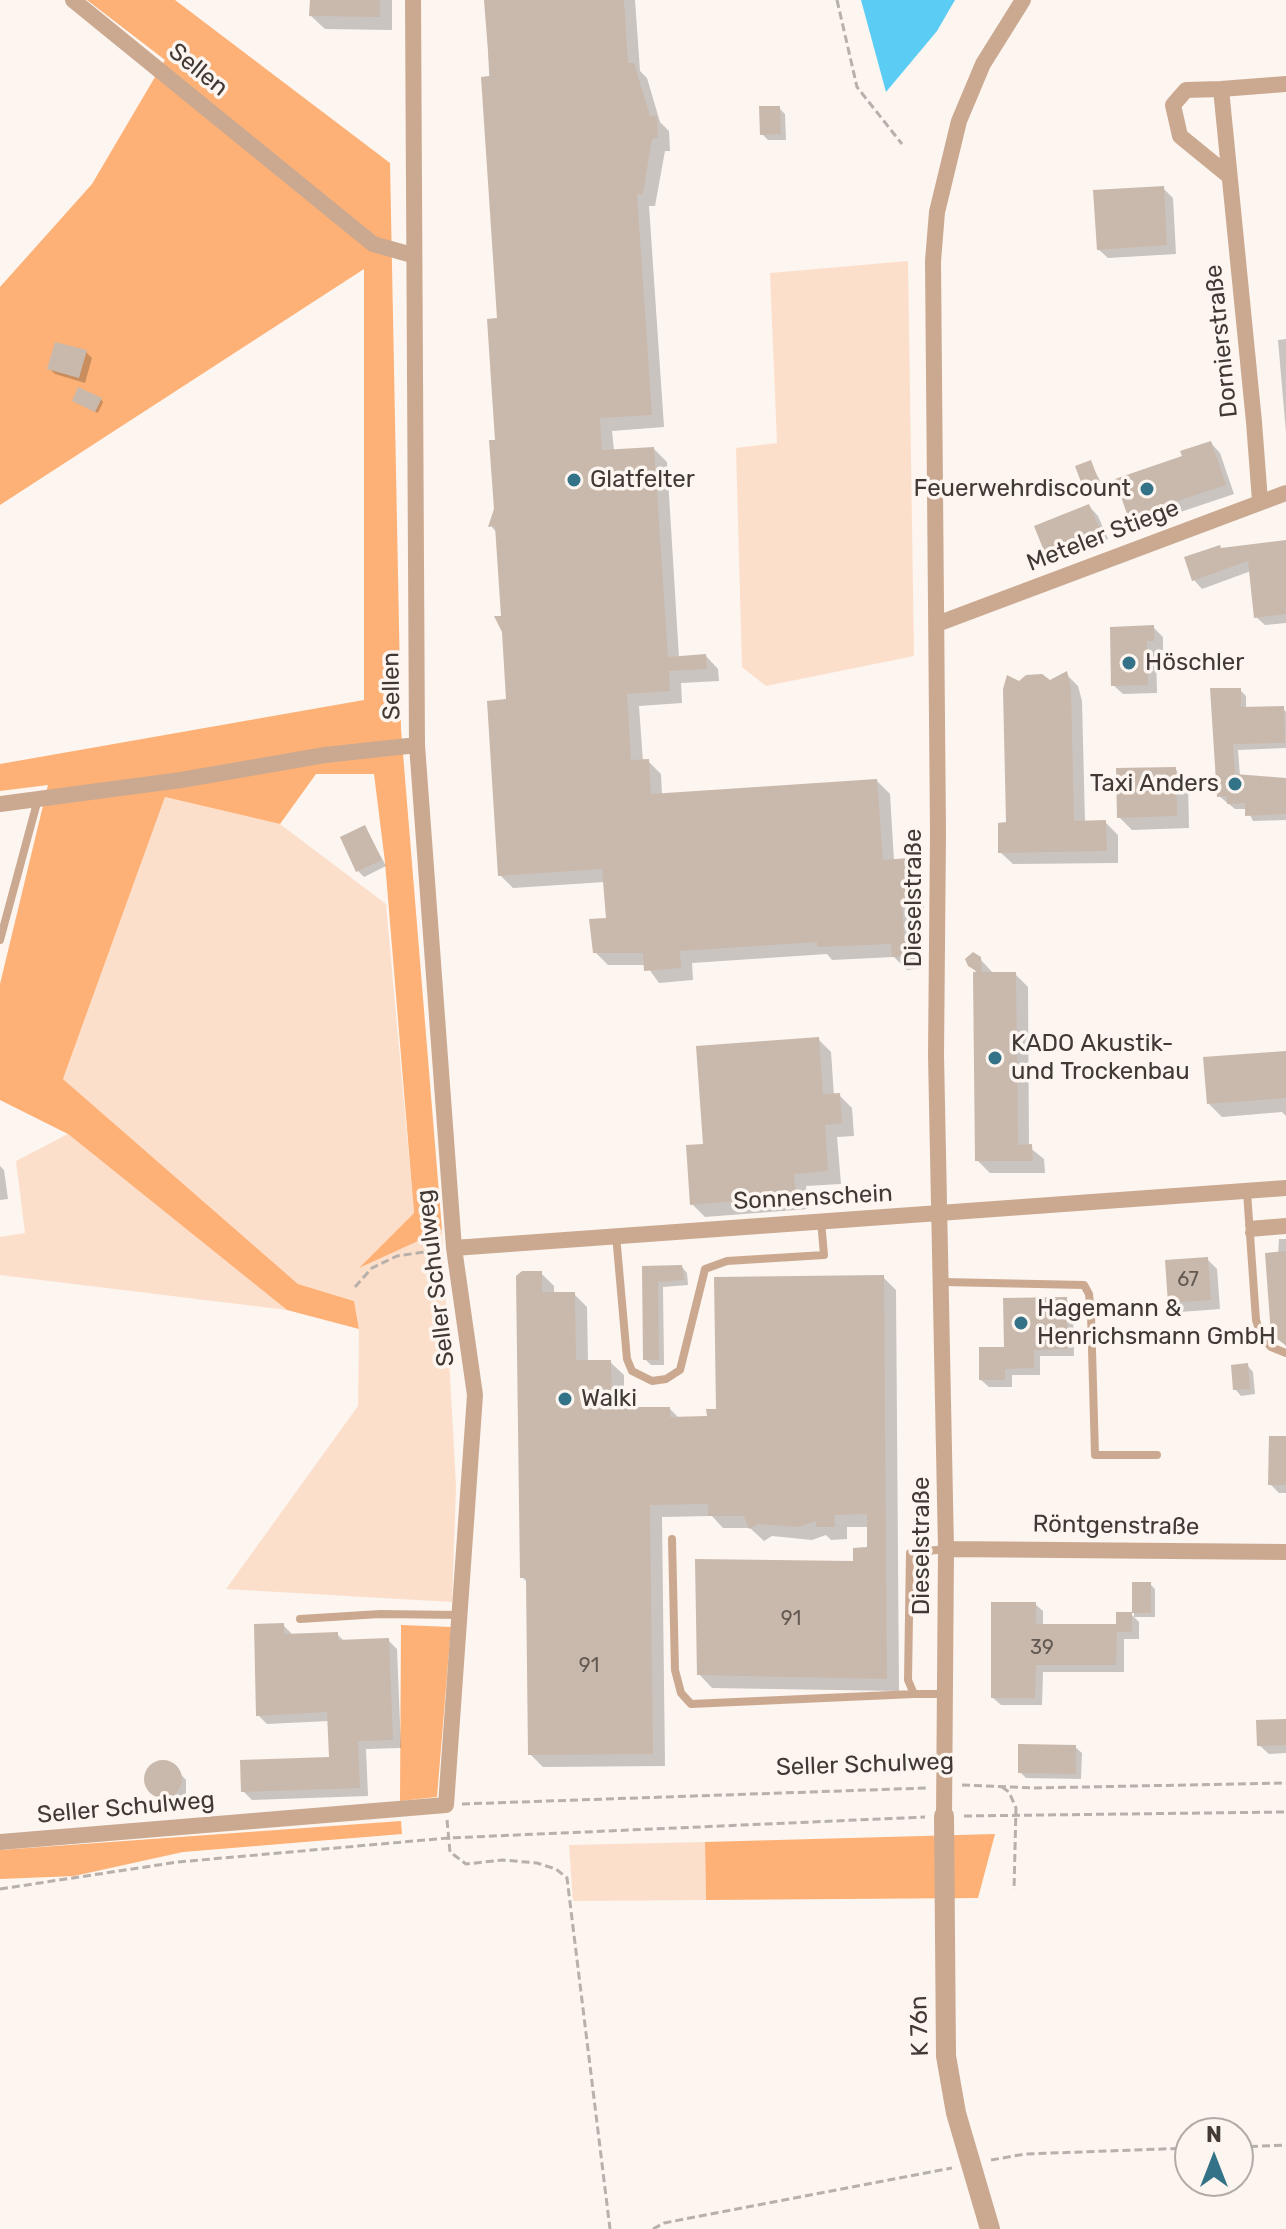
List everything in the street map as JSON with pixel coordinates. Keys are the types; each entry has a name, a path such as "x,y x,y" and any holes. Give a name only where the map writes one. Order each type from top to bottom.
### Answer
{"street":[{"name":"Sellen","path":"73,0 373,244 412,255"},
{"name":"Sellen","path":"0,804 325,755 417,745 413,0"},
{"name":"Dieselstraße","path":"944,1816 946,1549 942,1214 936,1055 937,624 933,261 937,212 950,150 966,100 996,40 1023,0"},
{"path":"1229,176 1180,136 1173,105 1186,90 1286,84"},
{"name":"Dornierstraße","path":"1221,89 1260,501"},
{"name":"Meteler Stiege","path":"937,624 1286,493"},
{"name":"Seller Schulweg","path":"0,1842 446,1805 475,1395 454,1248 417,745"},
{"name":"Sonnenschein","path":"454,1248 1286,1188"},
{"name":"Röntgenstraße","path":"946,1549 1286,1552"},
{"name":"K 76n","path":"944,1816 946,2056 969,2164 990,2229"}],"lane":[{"path":"0,940 38,799"},
{"path":"1247,1191 1256,1320 1261,1336 1271,1347 1286,1353"},
{"path":"616,1235 625,1350 632,1371 652,1381 666,1379 680,1370 705,1269 727,1261 824,1255 821,1221"},
{"path":"1249,1229 1286,1222"},
{"path":"1249,1229 1286,1230"},
{"path":"943,1282 1084,1285 1089,1294 1091,1314 1095,1455 1157,1455"},
{"path":"672,1539 675,1670 681,1693 691,1704 946,1694"},
{"path":"914,1694 908,1680 910,1553 946,1549"},
{"path":"300,1619 380,1614 460,1615"}],"path":[{"path":"837,0 857,87 902,144"},
{"path":"355,1287 372,1268 397,1256 454,1248"},
{"name":"Seller Schulweg","path":"446,1805 944,1787 1286,1783"},
{"path":"1002,1787 1009,1792 1016,1815 1014,1890"},
{"path":"446,1805 450,1852 466,1864 503,1860 537,1863 556,1869 567,1878 610,2229"},
{"path":"0,1889 178,1862 448,1838 944,1816 1286,1812"},
{"path":"1254,2146 1286,2145"},
{"path":"653,2229 664,2223 1025,2154 1174,2149"}],"shaded area":[{"path":"87,0 175,0 390,163 401,729 442,1230 359,1268 414,1213 385,862 374,774 316,774 280,824 165,797 63,1079 298,1284 354,1301 359,1329 287,1310 68,1134 0,1100 0,984 48,785 0,791 0,764 364,700 364,269 0,505 0,287 92,184 165,60"},
{"path":"908,261 914,656 766,686 742,667 736,448 777,443 770,273"},
{"path":"165,797 280,824 386,904 414,1213 361,1266 442,1230 456,1487 452,1602 226,1589 358,1406 359,1329 354,1301 298,1284 63,1079"},
{"path":"68,1134 287,1310 0,1275 0,1237 25,1233 16,1161"},
{"path":"401,1625 451,1627 437,1797 400,1801"},
{"path":"401,1821 402,1834 183,1852 74,1876 0,1879 0,1850"},
{"path":"995,1834 978,1898 706,1900 705,1842"},
{"path":"705,1842 706,1900 573,1901 569,1845"}],"water":[{"path":"861,0 955,0 937,31 886,92"}],"building":[{"path":"310,0 380,0 380,17 309,16"},
{"name":"Glatfelter","path":"484,0 624,0 628,63 634,63 650,116 657,116 658,138 652,139 643,194 637,194 652,415 600,418 602,450 654,447 668,657 706,654 707,669 669,671 670,691 627,694 631,760 649,759 651,794 877,779 883,860 909,858 912,901 902,901 904,938 910,938 911,956 892,957 891,944 817,947 817,942 680,951 681,968 644,971 643,953 593,953 589,919 606,918 602,869 498,876 487,701 506,699 502,632 494,616 501,616 495,526 488,527 494,509 489,440 495,440 487,319 497,318 481,77 490,76"},
{"path":"759,106 780,106 781,134 760,135"},
{"path":"1164,186 1167,245 1097,250 1093,190"},
{"path":"55,342 87,350 79,378 47,369"},
{"path":"78,387 102,398 95,412 72,401"},
{"path":"1211,441 1226,485 1128,517 1115,479 1182,456 1180,451"},
{"path":"1091,460 1100,484 1084,490 1075,466"},
{"path":"1089,504 1100,530 1044,551 1034,526"},
{"path":"1286,540 1286,614 1254,618 1248,561 1192,581 1184,557 1220,545 1221,548"},
{"name":"Höschler","path":"1154,625 1154,641 1147,641 1148,685 1111,686 1110,627"},
{"path":"1067,671 1071,688 1074,821 1106,820 1107,851 998,853 998,823 1006,822 1003,689 1007,675 1019,681 1026,675 1042,674 1050,680"},
{"path":"1210,688 1241,688 1241,707 1284,706 1285,743 1233,744 1235,774 1286,778 1286,814 1245,816 1245,803 1227,804 1226,796 1217,797"},
{"path":"1176,767 1177,816 1117,818 1116,768"},
{"path":"365,825 382,860 356,872 340,837"},
{"name":"KADO Akustik- und Trockenbau","path":"973,952 981,957 982,972 1016,972 1018,1145 1032,1144 1033,1161 975,1161 973,972 978,972 968,966 965,959"},
{"path":"819,1037 823,1094 840,1093 842,1123 825,1125 828,1171 794,1174 796,1196 690,1205 686,1145 703,1144 696,1046"},
{"path":"1286,1051 1286,1098 1207,1104 1203,1057"},
{"path":"1286,1251 1286,1345 1271,1335 1265,1253"},
{"path":"1208,1257 1211,1300 1168,1303 1165,1260"},
{"name":"Walki","path":"682,1265 684,1280 658,1282 659,1360 643,1360 642,1266"},
{"path":"522,1271 542,1271 542,1292 575,1292 576,1360 611,1360 612,1407 670,1407 670,1417 707,1416 706,1409 716,1409 714,1277 884,1275 887,1679 697,1675 695,1559 853,1561 853,1548 867,1547 867,1514 834,1515 835,1527 816,1527 816,1521 798,1527 759,1524 749,1529 744,1516 708,1516 708,1504 650,1505 653,1754 528,1755 526,1578 520,1578 516,1276"},
{"path":"1067,1297 1067,1349 1034,1350 1034,1368 1005,1369 1005,1380 979,1380 979,1347 1004,1347 1003,1298"},
{"path":"1248,1363 1250,1389 1233,1390 1231,1365"},
{"path":"1269,1436 1286,1436 1286,1485 1268,1485"},
{"path":"1132,1582 1151,1582 1151,1613 1132,1613"},
{"path":"991,1602 1036,1602 1036,1624 1116,1624 1116,1612 1132,1612 1132,1632 1117,1632 1116,1665 1036,1665 1035,1698 991,1698"},
{"path":"284,1623 284,1634 338,1632 338,1640 389,1638 393,1740 358,1741 360,1788 241,1792 240,1760 329,1757 327,1712 256,1716 254,1624"},
{"path":"1286,1719 1286,1745 1257,1746 1256,1720"},
{"path":"1018,1744 1076,1745 1076,1774 1018,1773"},
{"path":"163,1760 177,1765 182,1779 177,1793 163,1798 149,1793 144,1779 149,1765"}],"place":[{"name":"Glatfelter","path":"574,480"},
{"name":"Feuerwehrdiscount","path":"1147,489"},
{"name":"Höschler","path":"1129,663"},
{"name":"Taxi Anders","path":"1235,784"},
{"name":"KADO Akustik- und Trockenbau","path":"995,1058"},
{"name":"Hagemann & Henrichsmann GmbH","path":"1021,1323"},
{"name":"Walki","path":"565,1399"}]}
